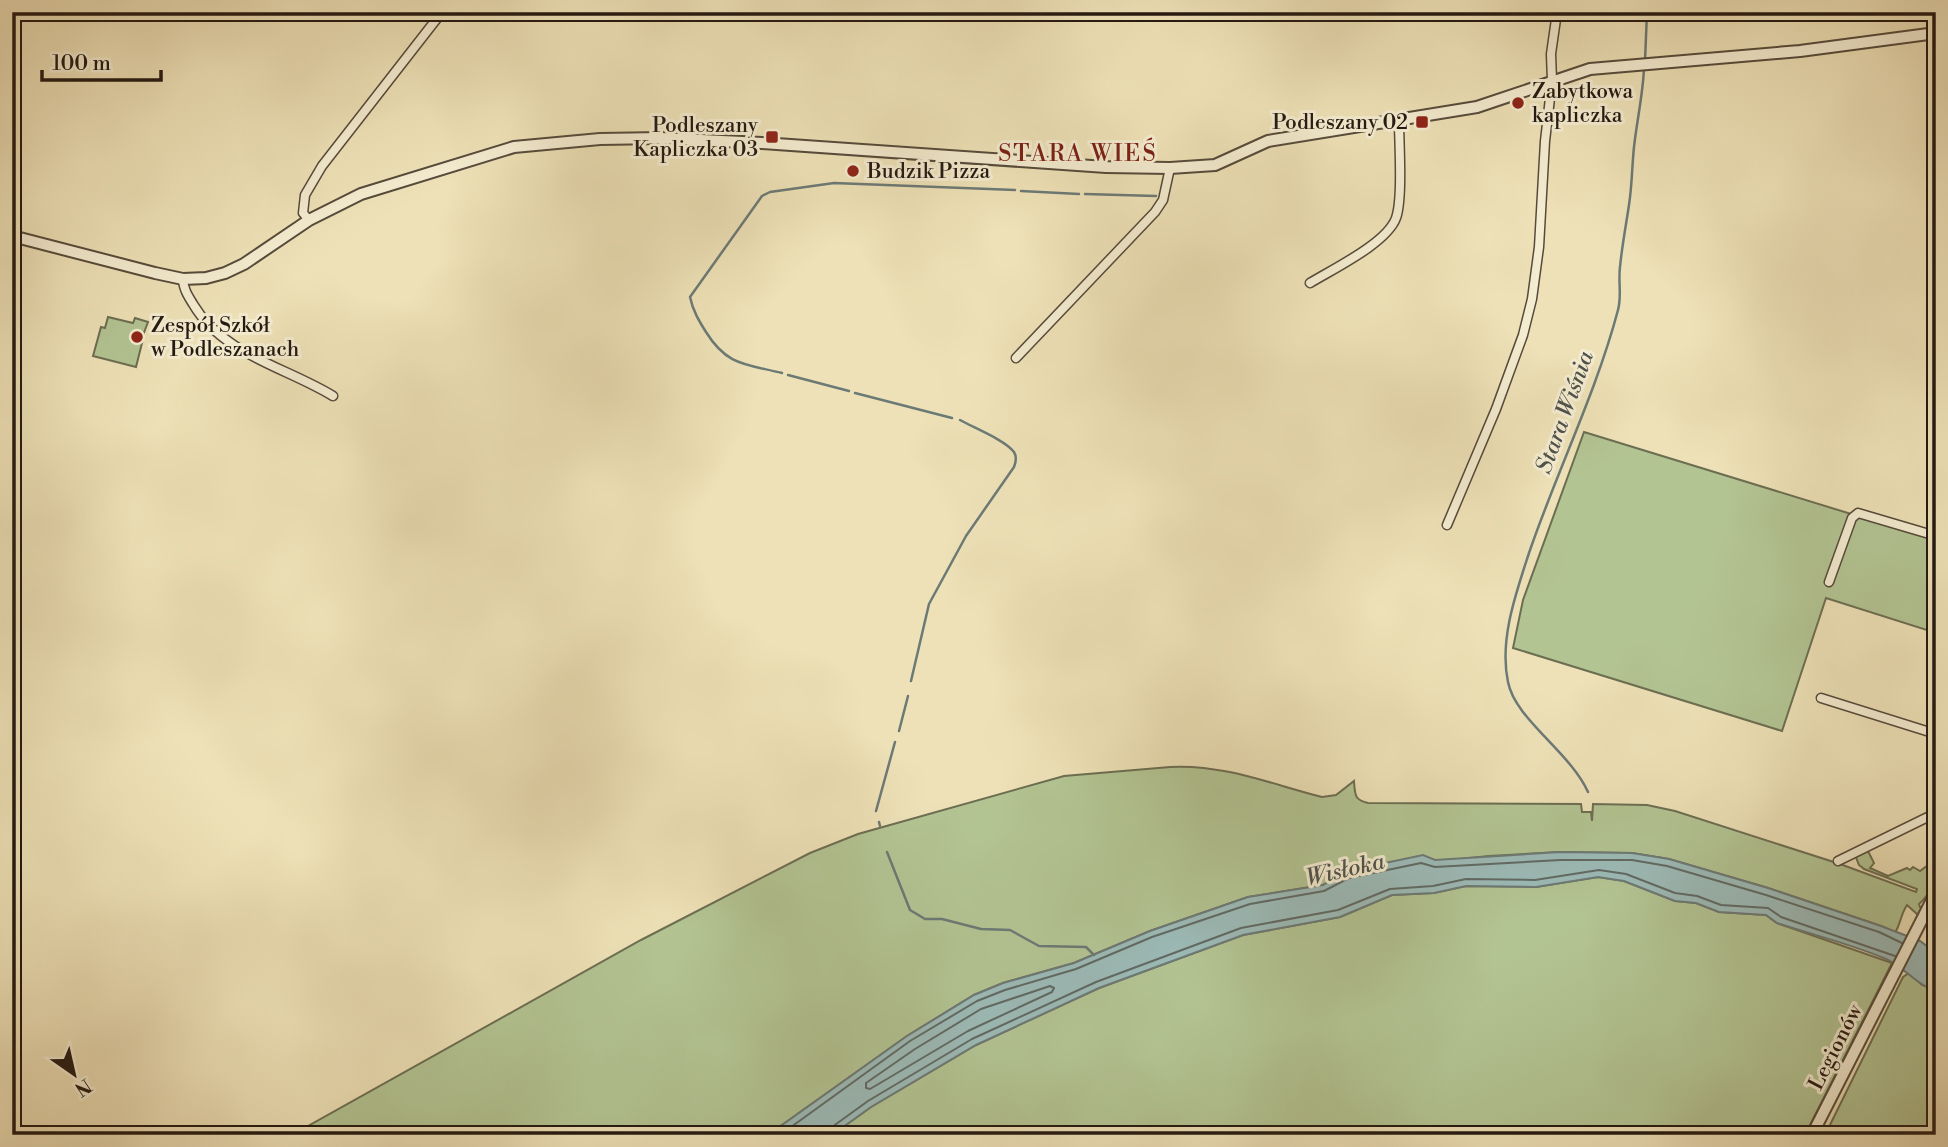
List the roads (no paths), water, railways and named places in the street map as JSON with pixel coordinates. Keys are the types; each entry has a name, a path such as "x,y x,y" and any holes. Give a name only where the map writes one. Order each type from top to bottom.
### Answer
{"street":[{"path":"309,220 303,213 305,195 322,166 442,12"},
{"path":"1447,525 1496,409 1523,335 1532,299 1539,247 1545,141 1552,81 1551,54 1558,12"},
{"path":"12,236 183,279 206,278 244,264 309,220 360,194 535,144 661,138 1106,167 1170,168 1215,164 1268,141 1455,112 1494,103 1590,69 1807,51 1936,33"},
{"path":"1310,283 1383,237 1396,218 1399,204 1399,120"},
{"path":"1016,358 1155,212 1163,200 1170,168"},
{"path":"183,279 183,285 198,313 218,333 268,365 311,382 333,396"},
{"path":"1829,582 1852,518 1858,513 1936,536"},
{"path":"1821,698 1936,734"},
{"path":"1838,861 1936,813"},
{"name":"Legionów","path":"1812,1135 1933,897"}],"water":[{"path":"1560,852 1632,853 1669,859 1768,888 1881,926 1920,941 1936,953 1936,990 1886,959 1777,923 1766,915 1719,912 1696,903 1675,901 1624,881 1598,877 1536,887 1466,886 1434,893 1392,895 1340,917 1243,935 1099,988 976,1045 871,1107 832,1135 768,1135 907,1036 974,995 1003,983 1074,963 1150,931 1248,897 1323,885 1347,871 1423,855 1435,860"}],"waterway":[{"name":"Stara Wiśnia","path":"1645,61 1647,12"},
{"name":"Stara Wiśnia","path":"1588,792 1580,777 1532,723 1513,696 1506,666 1507,633 1529,553 1588,402 1618,310 1621,259 1644,68"},
{"path":"782,373 730,358 714,343 701,324 690,297 762,196 770,192 834,183 1015,190"},
{"path":"1021,191 1079,194"},
{"path":"1085,194 1156,196"},
{"path":"788,375 849,391"},
{"path":"855,393 952,418"},
{"path":"911,681 929,604 966,536 1016,461 1014,452 1004,443 960,420"},
{"path":"899,731 908,696"},
{"path":"876,811 895,742"},
{"path":"879,822 880,826"},
{"path":"887,852 910,910 925,919 942,919 981,929 1010,930 1039,946 1086,947 1094,955"}],"place":[{"name":"Zabytkowa kapliczka","path":"1518,103"},
{"name":"Podleszany 02","path":"1422,122"},
{"name":"Podleszany Kapliczka 03","path":"772,137"},
{"name":"Budzik Pizza","path":"853,171"},
{"name":"Zespół Szkół w Podleszanach","path":"137,337"}],"district":[{"name":"STARA WIEŚ","path":"1078,153"}],"water label":[{"name":"Wisłoka","path":"1345,869"}]}
